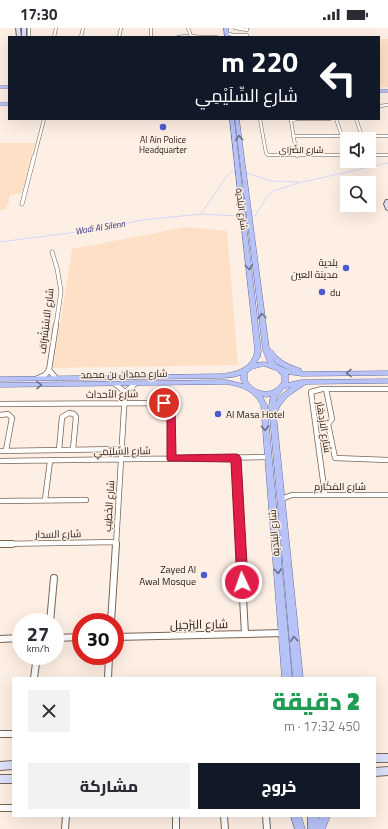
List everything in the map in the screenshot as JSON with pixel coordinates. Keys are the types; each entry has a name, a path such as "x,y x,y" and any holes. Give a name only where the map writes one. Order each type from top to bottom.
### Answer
{"main road":[{"path":"221,28 222,36"},
{"path":"226,28 227,36"},
{"path":"20,36 22,29"},
{"path":"20,36 22,29"},
{"path":"20,36 22,29"},
{"name":"شارع البلدية","path":"232,120 245,182 248,208 248,228 258,351 258,357 248,369"},
{"name":"شارع البلدية","path":"237,120 239,157 238,182 242,209 248,228 268,356 276,367"},
{"path":"388,201 386,204 388,209"},
{"path":"265,339 271,355 278,361 295,370 317,374"},
{"path":"388,373 296,374 276,367 259,364 248,369 243,378 251,390 264,394 296,382 388,381"},
{"path":"276,367 285,375 285,383 280,389"},
{"name":"شارع حمدان بن محمد","path":"0,379 222,376 234,375 248,369"},
{"name":"شارع حمدان بن محمد","path":"0,385 227,382 237,384 251,390"},
{"path":"273,416 277,404 282,398 296,387 314,382"},
{"name":"شارع البلدية","path":"280,389 272,402 298,677"},
{"name":"شارع البلدية","path":"251,390 261,399 264,405 287,677"},
{"path":"376,758 388,758"},
{"path":"0,766 12,765"},
{"path":"376,772 388,771"},
{"path":"0,779 12,779"},
{"path":"296,817 300,829"},
{"path":"313,817 313,829"},
{"path":"320,829 325,817"}],"street":[{"path":"29,28 29,35"},
{"path":"186,36 188,33 188,28"},
{"path":"235,28 247,29"},
{"path":"188,33 192,36"},
{"path":"227,36 247,35"},
{"path":"186,36 192,36"},
{"path":"22,204 44,120"},
{"name":"شارع الصِّرَاي","path":"260,120 267,154 271,156 340,155"},
{"path":"293,120 291,122 298,156"},
{"path":"336,120 341,132"},
{"path":"356,120 361,132"},
{"path":"294,136 340,136"},
{"path":"376,136 388,136"},
{"path":"376,155 388,155"},
{"name":"شارع الاسْتِشْرَاف","path":"49,370 61,291 57,268 52,252"},
{"path":"38,378 49,370 56,378"},
{"path":"115,384 125,392 128,388 135,384"},
{"path":"326,389 332,419 328,424 334,456 339,459 388,460"},
{"name":"شارع الازْدِهَار","path":"326,495 310,394 314,390 326,389 388,389"},
{"name":"شارع الخَطِيب","path":"112,613 125,392"},
{"name":"شارع الأحداث","path":"0,404 164,403 170,405 172,459"},
{"path":"6,414 8,404"},
{"path":"59,450 62,417 69,412 74,414 76,417 73,449"},
{"path":"0,415 6,414 12,418 3,450"},
{"name":"شارع السِّلَيْمِي","path":"3,450 122,449"},
{"path":"32,461 34,450"},
{"path":"236,458 245,634"},
{"name":"شارع السِّلَيْمِي","path":"0,462 268,458"},
{"path":"45,500 50,461"},
{"path":"280,487 292,495"},
{"path":"281,503 284,498 292,495"},
{"name":"شارع المَكَارِم","path":"292,495 388,495"},
{"path":"0,501 86,500"},
{"name":"شارع السدار","path":"0,544 116,542"},
{"path":"51,613 54,578"},
{"name":"شارع البَرْجِيل","path":"124,636 283,634"},
{"path":"0,639 12,638"},
{"path":"34,677 36,665"},
{"path":"108,677 109,665"},
{"path":"0,734 12,734"},
{"path":"0,808 12,808"},
{"path":"65,829 66,817"},
{"path":"176,817 176,829"},
{"path":"224,817 225,829"},
{"path":"266,817 267,829"}],"shaded area":[{"path":"380,39 388,39 388,87 380,87"},
{"path":"0,143 35,143 22,193 10,195 8,202 10,202 7,204 6,209 0,210"},
{"path":"186,227 227,231 238,365 53,368 72,249"}],"waterway":[{"name":"Wadi Al Silenn","path":"250,216 255,216 266,198 274,191 298,183 388,163"},
{"name":"Wadi Al Silenn","path":"201,214 226,177 231,172 236,172"},
{"name":"Wadi Al Silenn","path":"245,172 270,181 298,182"},
{"name":"Wadi Al Silenn","path":"0,242 92,230 142,220 201,214"},
{"name":"Wadi Al Silenn","path":"201,214 241,216"}],"place":[{"name":"Al Ain Police Headquarter","path":"163,127"},
{"name":"بلدية مدينة العين","path":"346,268"},
{"name":"du","path":"322,292"},
{"name":"Al Masa Hotel","path":"218,414"},
{"name":"Zayed Al Awal Mosque","path":"204,575"}],"route":[{"path":"164,403 170,405 171,408 172,459 236,458 242,582"}]}
